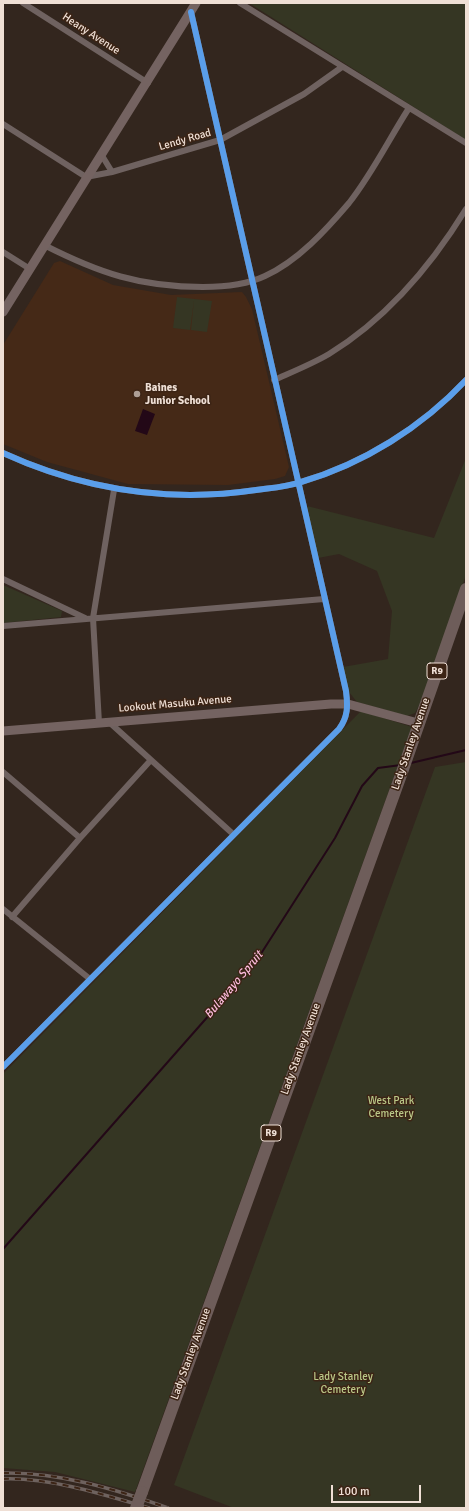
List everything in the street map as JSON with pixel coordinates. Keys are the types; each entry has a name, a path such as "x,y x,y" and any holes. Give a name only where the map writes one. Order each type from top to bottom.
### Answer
{"highway":[{"name":"Lady Stanley Avenue","path":"136,1508 401,775 466,589"}],"street":[{"name":"Heany Avenue","path":"23,3 148,83"},
{"path":"3,312 86,176 148,83 196,3"},
{"path":"240,3 466,143"},
{"path":"4,1065 339,729 347,714 348,704 299,483 274,380 253,281 191,12"},
{"name":"Lendy Road","path":"86,176 112,172 220,140 304,94 342,67"},
{"path":"44,245 74,260 133,281 188,287 216,287 253,281 266,276 288,262 325,230 358,190 409,108"},
{"path":"3,124 86,176"},
{"path":"101,154 112,172"},
{"path":"274,380 329,354 372,323 407,289 466,209"},
{"path":"3,252 30,269"},
{"path":"3,453 46,472 114,490 173,495 212,495 244,492 299,483 321,476 370,454 404,434 450,397 466,380"},
{"path":"99,723 93,618 114,490"},
{"path":"3,579 85,618"},
{"path":"3,626 324,599"},
{"name":"Lookout Masuku Avenue","path":"3,731 331,704 348,704 418,723"},
{"path":"109,722 150,761 233,834"},
{"path":"12,917 80,838 150,761"},
{"path":"3,772 80,838"},
{"path":"3,909 90,979"}],"shaded area":[{"name":"Baines Junior School","path":"60,261 113,285 171,295 242,292 252,309 289,467 285,476 275,479 228,485 128,484 47,462 3,444 3,345 54,263"},
{"path":"143,409 155,414 147,435 135,431"}],"green space":[{"path":"249,3 466,3 466,140"},
{"path":"177,297 212,301 207,332 191,330 194,300 190,330 173,328"},
{"path":"466,458 466,575 421,702 415,713 407,716 357,702 349,692 343,667 388,659 392,611 377,571 339,554 318,558 307,506 434,538"},
{"path":"3,585 62,611 61,617 3,623"},
{"path":"361,711 412,727 135,1492 55,1472 3,1468 3,1074"},
{"name":"Lady Stanley Cemetery","path":"466,762 466,1508 234,1508 174,1485 435,767"}],"waterway":[{"name":"Bulawayo Spruit","path":"411,763 466,750"},
{"name":"Bulawayo Spruit","path":"3,1249 255,963 335,838 362,786 378,768 401,765"}],"railway":[{"path":"3,1473 45,1475 87,1483 128,1494 168,1508"},
{"path":"3,1479 21,1479 58,1484 149,1508"}],"cycle path":[{"path":"3,1067 339,729 347,711 346,691 191,12"},
{"path":"3,453 34,466 64,476 95,484 159,494 223,494 279,487 296,484 347,465 390,442 430,413 466,380"}],"place":[{"name":"Baines Junior School","path":"137,394"}],"park label":[{"name":"West Park Cemetery","path":"391,1107"}]}
